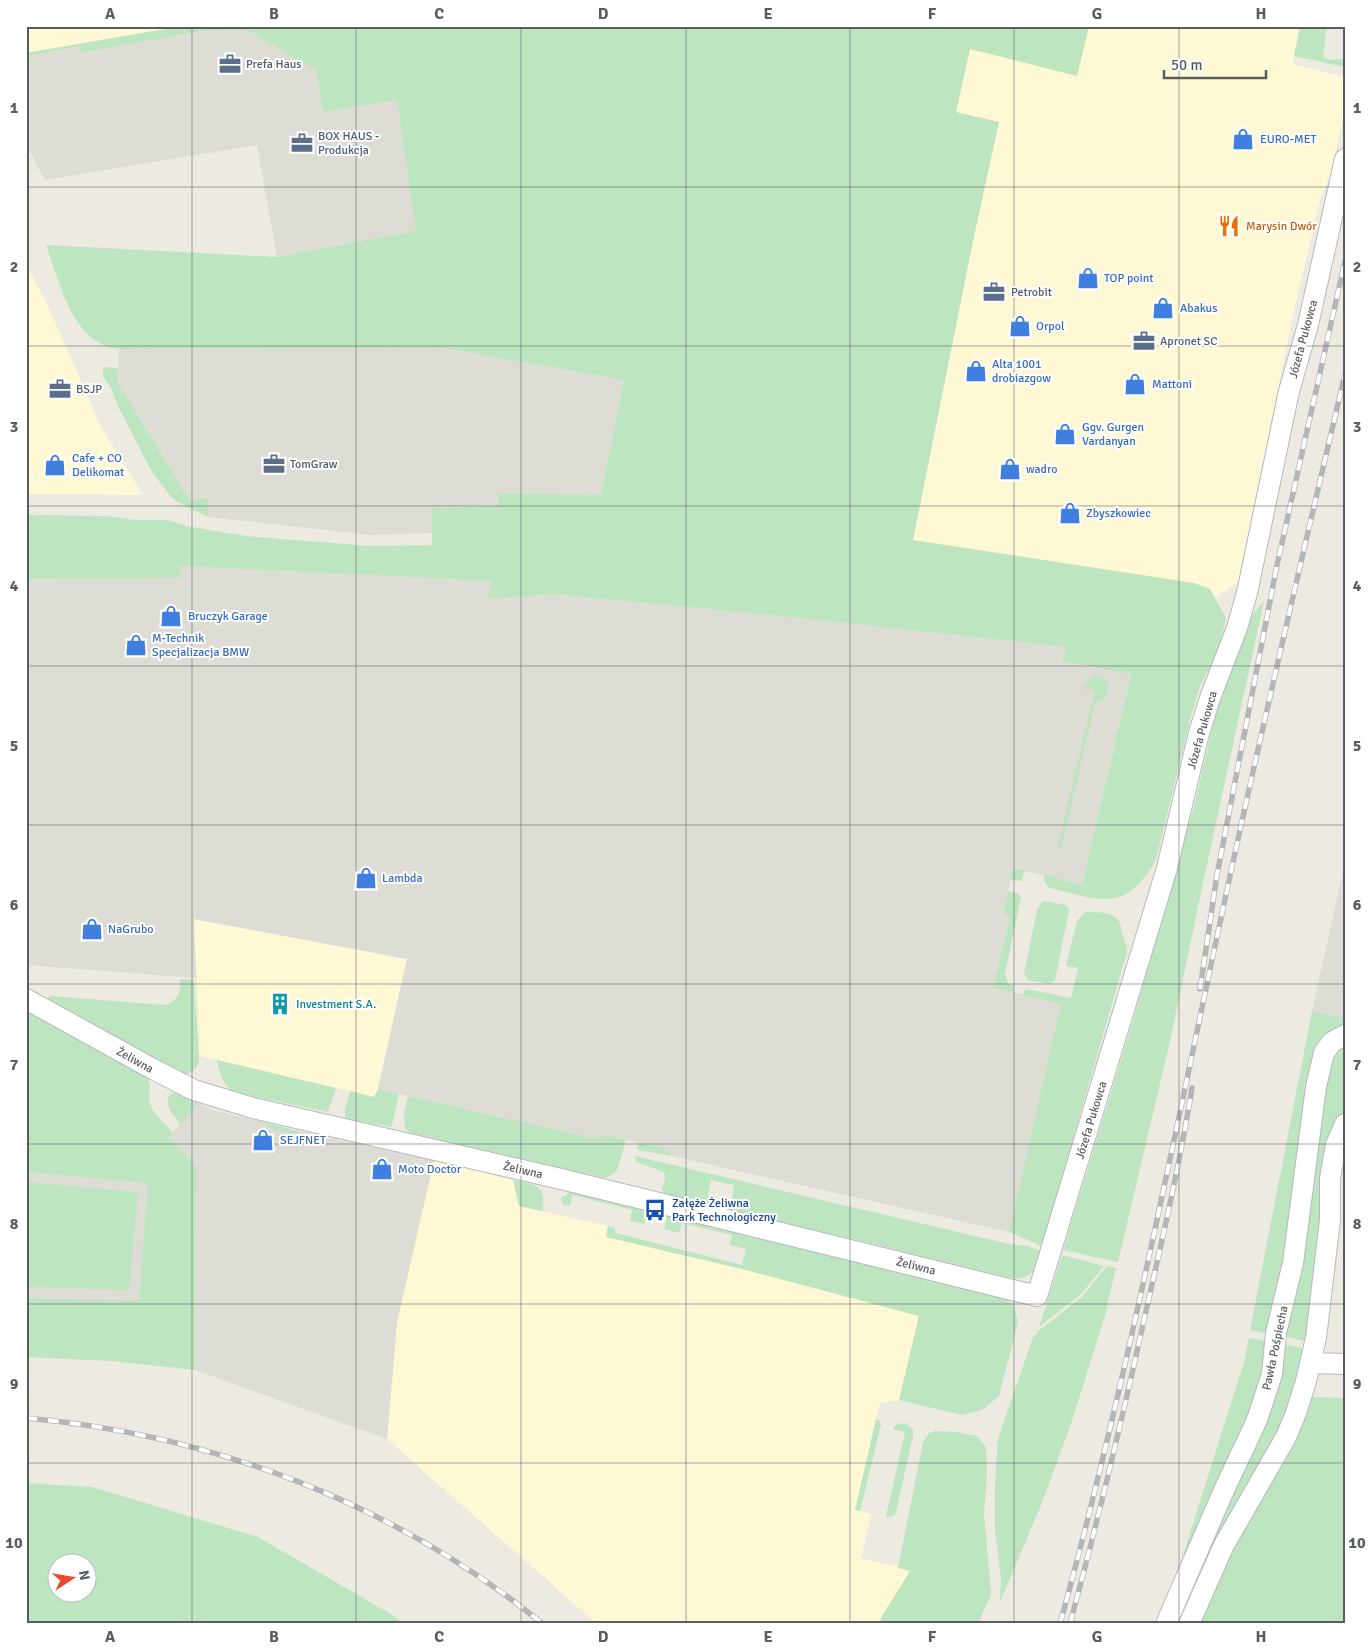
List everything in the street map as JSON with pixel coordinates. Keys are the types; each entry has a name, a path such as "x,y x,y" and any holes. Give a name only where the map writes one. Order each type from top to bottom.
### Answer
{"street":[{"name":"Józefa Pukowca","path":"1037,1296 1167,868 1207,707 1237,628 1247,593 1288,391 1308,325 1345,159"},
{"name":"Żeliwna","path":"26,999 194,1090 253,1108 557,1178 1037,1296"},
{"name":"Pawła Pośpiecha","path":"1166,1624 1224,1490 1257,1420 1272,1374 1276,1333 1293,1263 1316,1087 1324,1053 1332,1042 1345,1035"},
{"path":"1189,1624 1224,1546 1286,1437 1296,1413 1316,1338 1337,1220 1330,1178 1336,1145 1345,1124"},
{"path":"1310,1362 1345,1364"}],"shaded area":[{"path":"26,26 183,26 26,53"},
{"path":"1089,26 1300,26 1293,64 1345,77 1345,111 1331,174 1320,200 1294,311 1240,574 1237,583 1215,598 1210,589 1194,583 913,541 974,236 999,123 956,112 970,48 1077,76"},
{"path":"247,30 316,70 323,112 397,100 417,231 277,257 257,145 45,180 26,144 26,56 81,46 83,53 202,31"},
{"path":"26,263 48,306 101,427 143,495 26,494"},
{"path":"443,348 625,380 602,495 499,493 498,506 432,508 432,533 371,535 208,517 209,500 189,499 118,383 119,349"},
{"path":"180,566 492,581 488,599 553,594 1066,647 1064,661 1131,673 1082,885 1013,868 1003,914 1010,916 993,987 1062,1004 1009,1232 672,1156 665,1149 607,1135 597,1139 378,1089 407,959 194,919 196,978 26,965 26,579 180,578"},
{"path":"1345,863 1345,1018 1312,1011"},
{"path":"194,919 407,959 378,1089 374,1097 200,1056"},
{"path":"198,1103 216,1111 267,1123 266,1127 297,1134 298,1131 434,1160 397,1322 387,1439 195,1370 196,1167 169,1137"},
{"path":"434,1160 513,1180 519,1206 608,1226 606,1237 751,1271 919,1316 899,1400 880,1403 855,1510 871,1514 861,1558 911,1570 881,1618 880,1624 597,1624 387,1439 397,1322"},
{"path":"26,1172 149,1183 139,1301 26,1298"}],"green space":[{"path":"183,26 1089,26 1077,76 970,49 956,112 999,122 974,236 913,540 1194,583 1210,589 1226,618 1218,653 1200,686 1157,856 1143,879 1125,895 1104,899 1086,897 1050,888 1045,881 1044,875 1082,885 1131,674 1063,661 1066,647 553,594 488,599 491,581 180,566 180,578 26,579 26,515 106,516 136,520 168,520 186,526 246,536 370,546 432,545 432,508 498,506 498,493 601,495 624,380 443,348 119,349 103,345 90,336 79,324 70,309 46,245 277,257 416,231 397,100 323,112 316,70 247,30 202,31 82,53 80,46 26,56 26,53"},
{"path":"1300,26 1327,26 1323,57 1330,60 1345,58 1345,67 1294,56"},
{"path":"106,367 118,368 118,383 189,499 209,499 208,517 177,502 152,472 118,406 111,388 103,376 103,370"},
{"path":"1264,601 1171,1037 1118,1262 1063,1250 1130,1031 1194,807 1219,698 1252,615"},
{"path":"1098,676 1107,683 1108,691 1104,698 1095,703 1061,849 1057,849 1095,690 1093,688 1084,690 1088,681"},
{"path":"1013,868 1025,870 1021,881 1010,880"},
{"path":"1008,891 1017,893 1021,897 1005,974 1008,983 1013,986 1014,992 993,988 1010,916 1003,914"},
{"path":"1044,901 1066,905 1069,910 1055,980 1050,984 1028,980 1024,974 1037,910"},
{"path":"1085,912 1104,913 1116,918 1120,924 1127,952 1042,1246 1009,1232 1061,1004 1023,995 1027,989 1071,998 1078,968 1066,966 1077,921"},
{"path":"180,979 194,980 199,1060 194,1070 185,1075 47,998 51,996 165,1005 178,996"},
{"path":"26,1011 148,1078 153,1111 173,1132 169,1137 196,1166 195,1370 111,1361 26,1357 26,1298 139,1301 148,1183 26,1172"},
{"path":"1312,1011 1345,1018 1345,1028 1335,1031 1289,1262 1271,1334 1250,1330"},
{"path":"1345,1038 1345,1116 1311,1343 1280,1335 1328,1055"},
{"path":"217,1060 336,1088 328,1112 232,1092 222,1077"},
{"path":"378,1089 399,1094 390,1127 345,1118 345,1109 350,1091 374,1097"},
{"path":"173,1092 198,1103 181,1124 172,1113 168,1104 169,1096"},
{"path":"408,1096 597,1139 607,1135 626,1140 617,1171 605,1178 411,1133 405,1129 404,1113"},
{"path":"267,1123 298,1131 297,1135 266,1127"},
{"path":"638,1142 665,1149 672,1156 637,1150"},
{"path":"635,1156 1009,1244 1027,1246 1040,1251 1035,1268 1030,1274 1022,1278 1007,1277 666,1196 662,1189 665,1179 664,1172 636,1161","holes":["711,1180 734,1185 731,1205 707,1201"]},
{"path":"513,1180 538,1187 543,1196 542,1211 519,1206"},
{"path":"26,1182 138,1192 129,1290 26,1287"},
{"path":"569,1192 751,1235 1008,1300 1014,1306 1018,1322 999,1396 979,1411 962,1415 899,1400 919,1316 742,1269 606,1237 608,1226 614,1227 616,1233 742,1265 746,1249 730,1245 732,1235 682,1223 679,1233 664,1229 667,1219 647,1214 644,1224 630,1221 632,1210 572,1195 570,1206 563,1205 562,1196"},
{"path":"1062,1255 1104,1266 1082,1293 1039,1327"},
{"path":"1106,1267 1116,1268 1108,1306 1071,1424 1040,1508 1000,1602 1001,1578 995,1531 998,1439 1033,1337 1037,1334 1038,1330 1083,1296"},
{"path":"1249,1338 1268,1341 1267,1372 1167,1606 1244,1362"},
{"path":"1278,1343 1306,1349 1302,1381 1187,1624 1170,1624"},
{"path":"1308,1397 1345,1398 1345,1624 1201,1624 1229,1546"},
{"path":"876,1419 880,1421 881,1425 860,1511 855,1510"},
{"path":"905,1423 913,1429 913,1436 896,1512 894,1516 887,1517 905,1432 893,1429 898,1424"},
{"path":"935,1431 977,1436 986,1447 987,1473 984,1515 990,1597 978,1624 880,1624 881,1618 910,1571 898,1568 923,1442 929,1433"},
{"path":"26,1483 92,1487 258,1537 389,1613 404,1624 26,1624"}],"railway":[{"path":"1200,989 1217,875 1277,565 1345,261"},
{"path":"1060,1624 1108,1438 1244,813 1345,374"},
{"path":"1070,1624 1128,1390 1171,1200 1192,1088"},
{"path":"26,1418 96,1427 166,1440 234,1459 300,1482 364,1511 426,1544 486,1581 543,1624"}],"place":[{"name":"Prefa Haus","path":"230,64"},
{"name":"EURO-MET","path":"1243,139"},
{"name":"BOX HAUS - Produkcja","path":"302,143"},
{"name":"Marysin Dwór","path":"1229,226"},
{"name":"TOP point","path":"1088,278"},
{"name":"Petrobit","path":"994,292"},
{"name":"Abakus","path":"1163,308"},
{"name":"Orpol","path":"1020,326"},
{"name":"Apronet SC","path":"1144,341"},
{"name":"Alta 1001 drobiazgow","path":"976,371"},
{"name":"Mattoni","path":"1135,384"},
{"name":"BSJP","path":"60,389"},
{"name":"Ggv. Gurgen Vardanyan","path":"1065,434"},
{"name":"TomGraw","path":"274,464"},
{"name":"Cafe + CO Delikomat","path":"55,465"},
{"name":"wadro","path":"1010,469"},
{"name":"Zbyszkowiec","path":"1070,513"},
{"name":"Bruczyk Garage","path":"171,616"},
{"name":"M-Technik Specjalizacja BMW","path":"136,645"},
{"name":"Lambda","path":"366,878"},
{"name":"NaGrubo","path":"92,929"},
{"name":"Investment S.A.","path":"280,1004"},
{"name":"SEJFNET","path":"263,1140"},
{"name":"Moto Doctor","path":"382,1169"},
{"name":"Załęże Żeliwna Park Technologiczny","path":"655,1210"}]}
